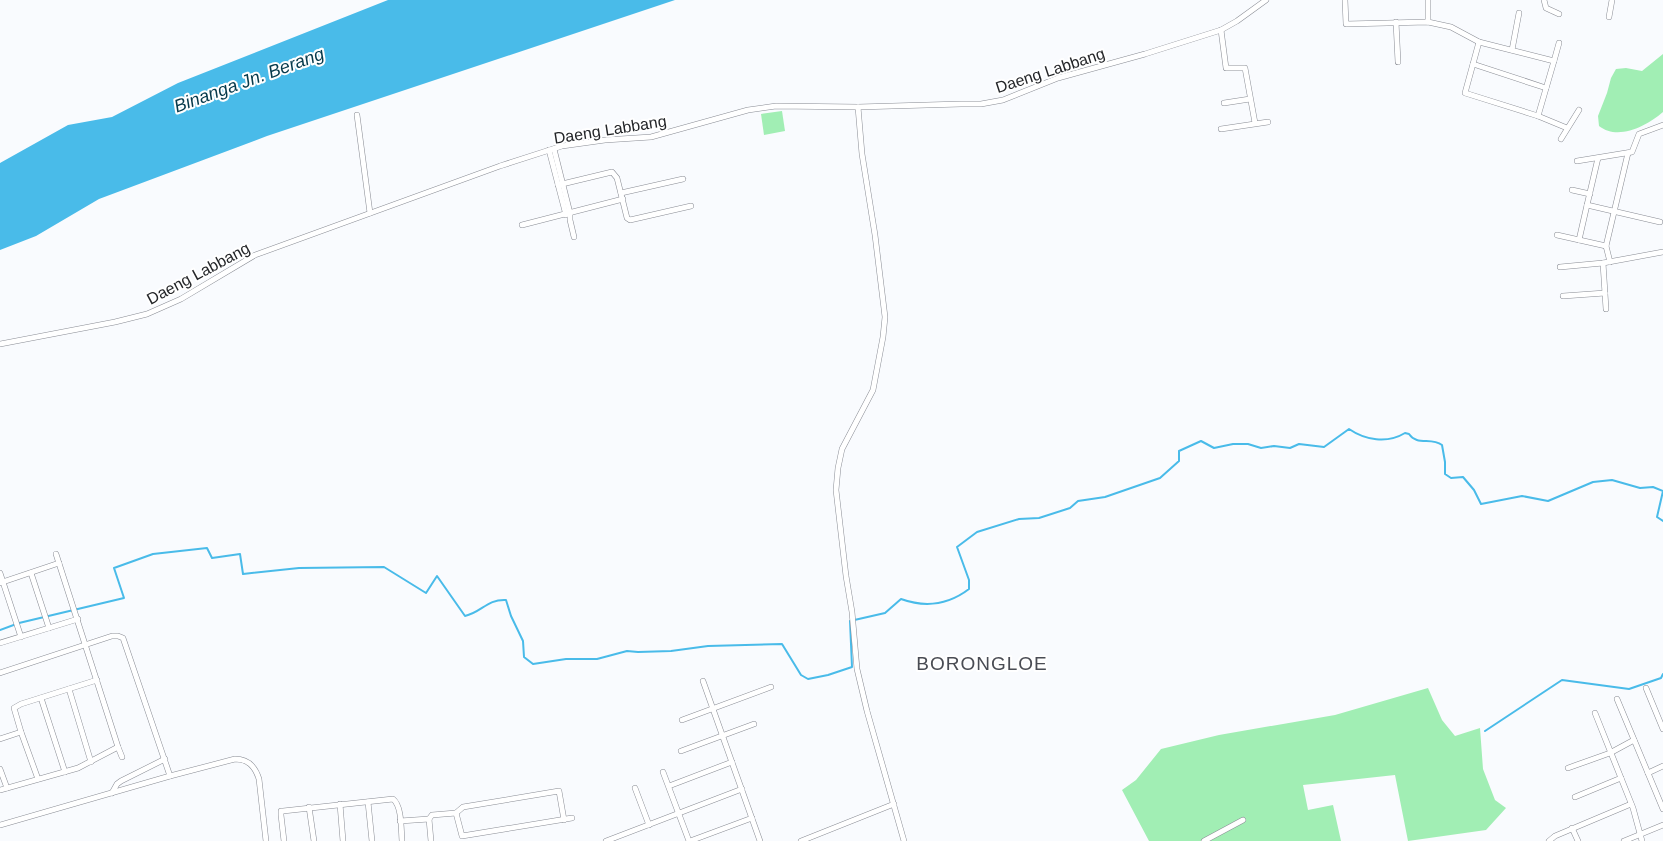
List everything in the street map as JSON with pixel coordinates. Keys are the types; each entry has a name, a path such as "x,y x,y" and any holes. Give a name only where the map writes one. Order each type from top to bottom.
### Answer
{"street":[{"name":"Daeng Labbang","path":"0,344 147,314 181,299 256,255 552,150 605,140 662,135 761,108 808,105 858,107 981,104 998,101 1063,77 1221,30 1266,0"},
{"path":"1345,0 1346,24 1428,22 1451,27 1479,42 1554,61"},
{"path":"1428,0 1428,22"},
{"path":"1544,0 1546,8 1559,14"},
{"path":"1609,17 1612,0"},
{"path":"1512,50 1518,13"},
{"path":"1396,22 1398,62"},
{"path":"1221,30 1226,68 1245,68 1254,123"},
{"path":"1479,42 1465,93 1538,116 1567,128"},
{"path":"1538,116 1559,43"},
{"path":"1473,64 1546,88"},
{"path":"1224,103 1250,99"},
{"path":"858,107 862,154 875,235 885,317 882,345 872,390 842,449 836,490 852,612 857,669 904,841"},
{"path":"1561,139 1579,110"},
{"path":"357,115 370,213"},
{"path":"1221,129 1268,122"},
{"path":"1577,161 1632,152 1639,134 1663,125"},
{"path":"552,150 574,237"},
{"path":"1610,262 1606,246 1616,212 1628,153"},
{"path":"1580,240 1598,158"},
{"path":"561,184 612,172 617,178 627,218 630,220 691,206"},
{"path":"621,193 683,179"},
{"path":"1572,190 1590,194"},
{"path":"522,225 622,199"},
{"path":"1587,206 1660,222"},
{"path":"1557,235 1606,246"},
{"path":"1560,267 1610,262 1663,252"},
{"path":"1602,263 1606,309"},
{"path":"1563,296 1605,292"},
{"path":"56,554 122,757"},
{"path":"1,583 59,563"},
{"path":"0,573 1,583 22,636"},
{"path":"31,573 49,628"},
{"path":"0,643 78,618"},
{"path":"0,673 112,636 123,638 170,776"},
{"path":"38,780 14,708 21,704 97,680"},
{"path":"703,681 760,841"},
{"path":"682,720 771,688"},
{"path":"1646,688 1663,729"},
{"path":"70,689 91,762"},
{"path":"41,698 65,772"},
{"path":"1617,698 1648,773 1661,798 1663,810"},
{"path":"1595,713 1631,804 1641,838"},
{"path":"680,751 754,724"},
{"path":"0,739 21,732"},
{"path":"1568,768 1610,752 1634,740"},
{"path":"0,790 65,772 91,762 118,747"},
{"path":"112,793 121,781 165,759"},
{"path":"0,825 170,776 241,759 251,764 257,772 266,841"},
{"path":"669,786 732,762"},
{"path":"1648,773 1663,766"},
{"path":"0,769 7,788"},
{"path":"664,772 689,841 752,818"},
{"path":"1574,797 1621,778"},
{"path":"635,788 649,825"},
{"path":"606,841 615,840 742,789"},
{"path":"400,821 429,819 432,815 456,812 463,806 559,791 564,820"},
{"path":"284,841 281,811 395,800 402,841"},
{"path":"368,802 372,841"},
{"path":"340,804 343,841"},
{"path":"801,841 894,804"},
{"path":"1550,841 1555,836 1572,828 1631,804"},
{"path":"309,807 314,841"},
{"path":"456,812 462,839 572,818"},
{"path":"429,819 430,841"},
{"path":"1204,841 1243,820"},
{"path":"1624,841 1641,838 1663,825"},
{"path":"1572,828 1578,841"}],"green space":[{"path":"1663,54 1663,112 1641,127 1623,132 1607,130 1599,126 1598,116 1616,69 1626,68 1642,71"},
{"path":"782,111 785,131 764,135 761,114"},
{"path":"1428,688 1442,720 1455,736 1480,728 1483,769 1495,800 1506,808 1486,830 1408,841 1395,775 1303,785 1308,810 1333,805 1341,841 1149,841 1122,790 1136,780 1161,749 1219,735 1335,715"}],"water":[{"name":"Binanga Jn. Berang","path":"388,0 675,0 267,136 99,199 36,236 0,250 0,163 68,125 112,117 178,83"}],"waterway":[{"path":"0,630 19,623 124,598 114,568 153,554 207,548 212,558 240,554 243,574 299,568 384,567 426,593 437,576 465,616 499,600 506,600 511,616 523,641 524,657 533,664 566,659 597,659 627,651 671,651 708,646 782,644 801,675 808,679 852,667 850,621 885,613 901,599 928,604 945,602 969,589 969,580 957,547 977,532 1019,519 1039,518 1070,508 1078,501 1105,497 1160,478 1179,461 1179,451 1201,441 1214,448 1233,444 1248,444 1261,448 1274,446 1290,448 1299,444 1324,447 1349,429 1362,436 1376,439 1391,439 1405,433 1416,440 1442,445 1445,474 1451,478 1463,477 1474,490 1481,504 1522,496 1548,501 1593,482 1612,480 1640,488 1653,487 1663,491 1657,517 1663,521"},
{"path":"1485,731 1562,680 1629,689 1661,678 1663,674"}],"district":[{"name":"BORONGLOE","path":"982,663"}]}
